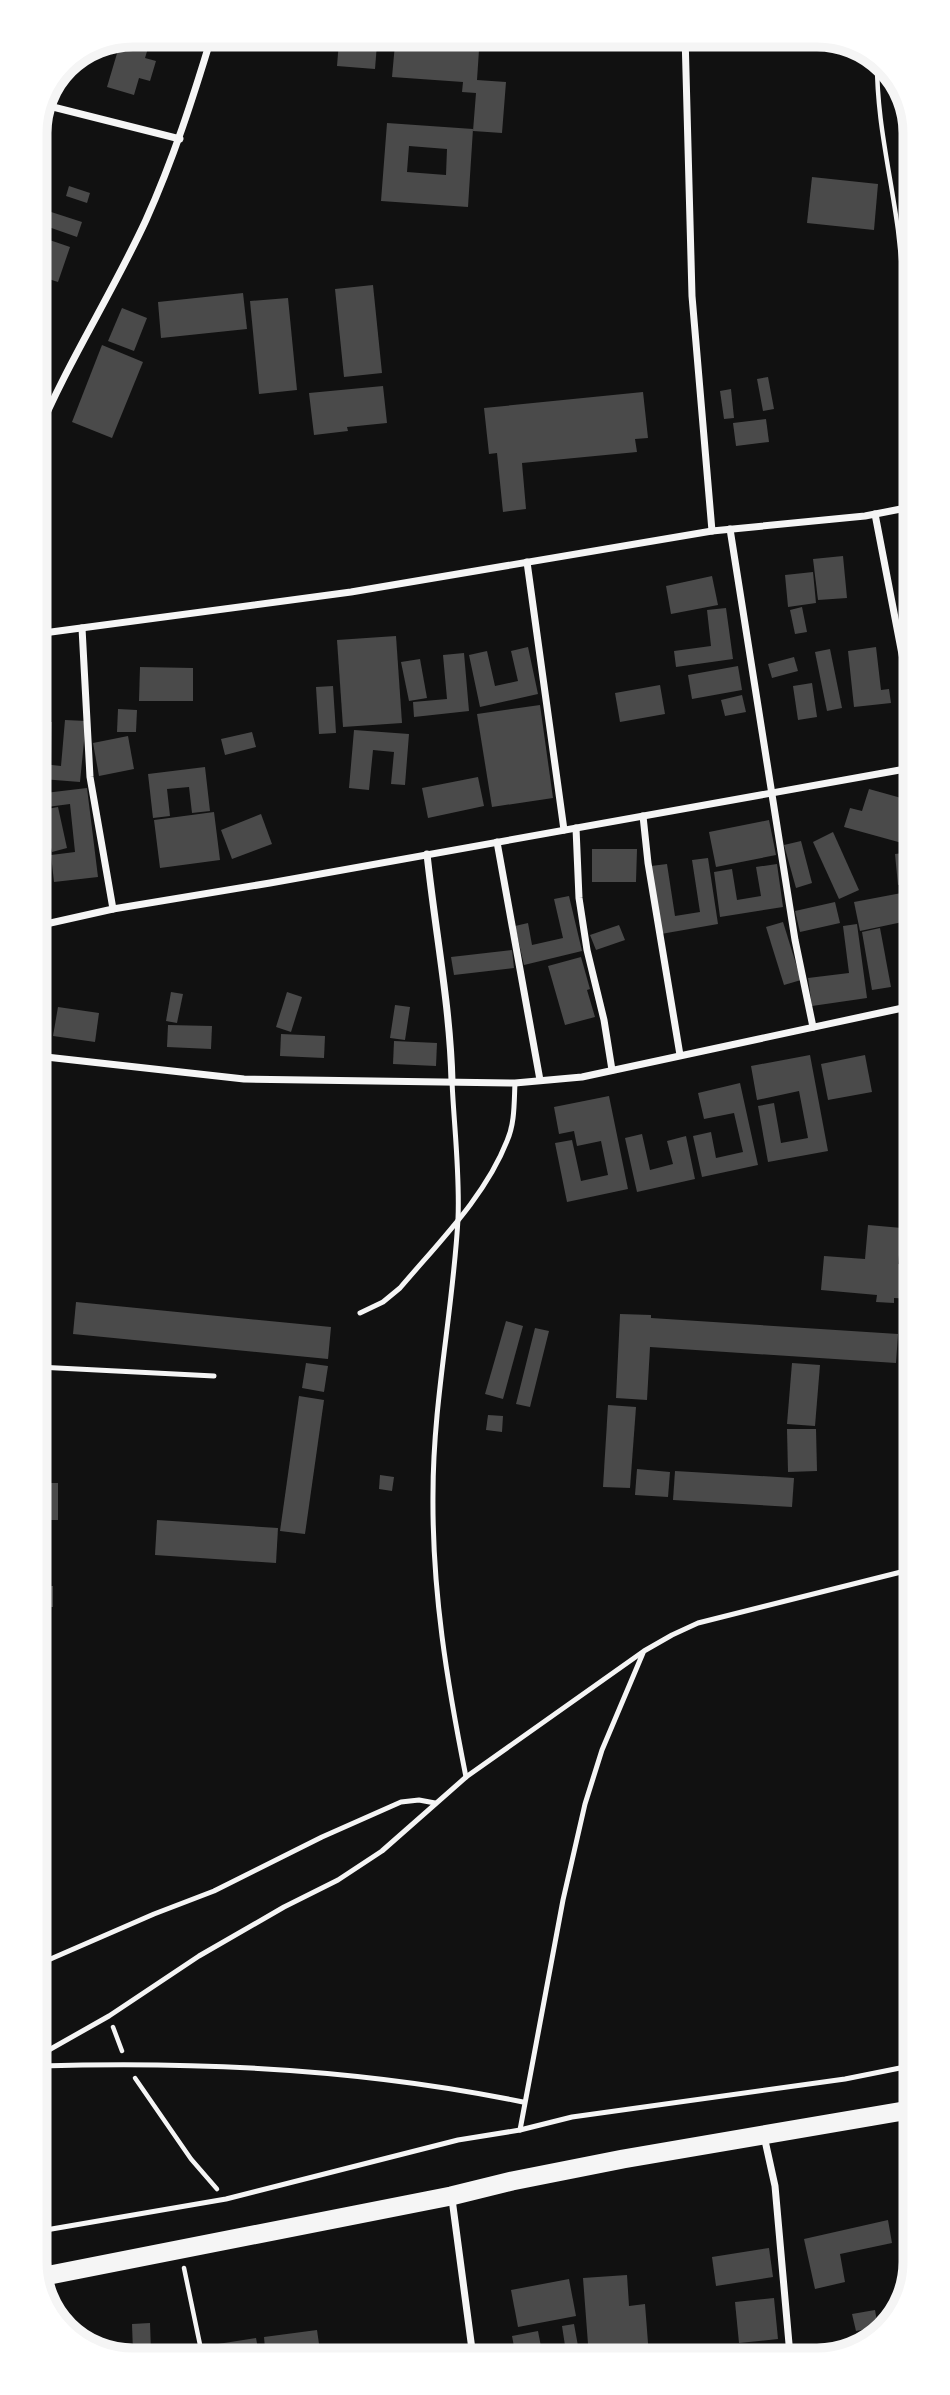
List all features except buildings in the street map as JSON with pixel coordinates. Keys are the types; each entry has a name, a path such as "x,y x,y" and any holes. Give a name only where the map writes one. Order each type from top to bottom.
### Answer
{"highway":[{"path":"49,2275 451,2196 623,2159 764,2135 903,2116"}],"street":[{"path":"47,412 145,222 180,139 208,47"},
{"path":"685,47 692,296 712,530"},
{"path":"52,107 180,139"},
{"path":"47,401 51,402"},
{"path":"47,633 351,592 712,530 875,514 903,508"},
{"path":"875,514 903,659"},
{"path":"730,529 795,940 813,1027"},
{"path":"527,562 564,830"},
{"path":"82,628 90,776 113,909"},
{"path":"47,924 113,909 903,770"},
{"path":"643,816 648,863 680,1055"},
{"path":"576,828 579,898 612,1070"},
{"path":"497,842 540,1080"},
{"path":"427,854 451,1033 452,1081"},
{"path":"47,1057 244,1079 514,1083 582,1077 903,1008"},
{"path":"764,2135 775,2186 789,2348"},
{"path":"451,2196 472,2348"}],"lane":[{"path":"452,1081 458,1219 435,1427 433,1571 450,1695 466,1777"},
{"path":"360,1313 383,1302 400,1289 490,1177 508,1140 513,1117 514,1083"},
{"path":"47,1367 214,1376"},
{"path":"47,2051 109,2016 199,1956 284,1907 338,1880 382,1851 466,1777 644,1651 671,1635 698,1623 903,1572"},
{"path":"520,2130 523,2102 563,1900 585,1804 602,1750 644,1651"},
{"path":"47,1960 154,1913 214,1891 321,1837 401,1802 419,1800 435,1803"},
{"path":"47,2066 128,2064 307,2070 448,2087 523,2102"},
{"path":"47,2230 226,2199 458,2140 607,2111 711,2099 903,2067"}],"path":[{"path":"877,71 878,112 898,232 903,296"},
{"path":"109,2016 128,2064 147,2098 191,2159 226,2199"},
{"path":"180,2250 201,2348"}]}
